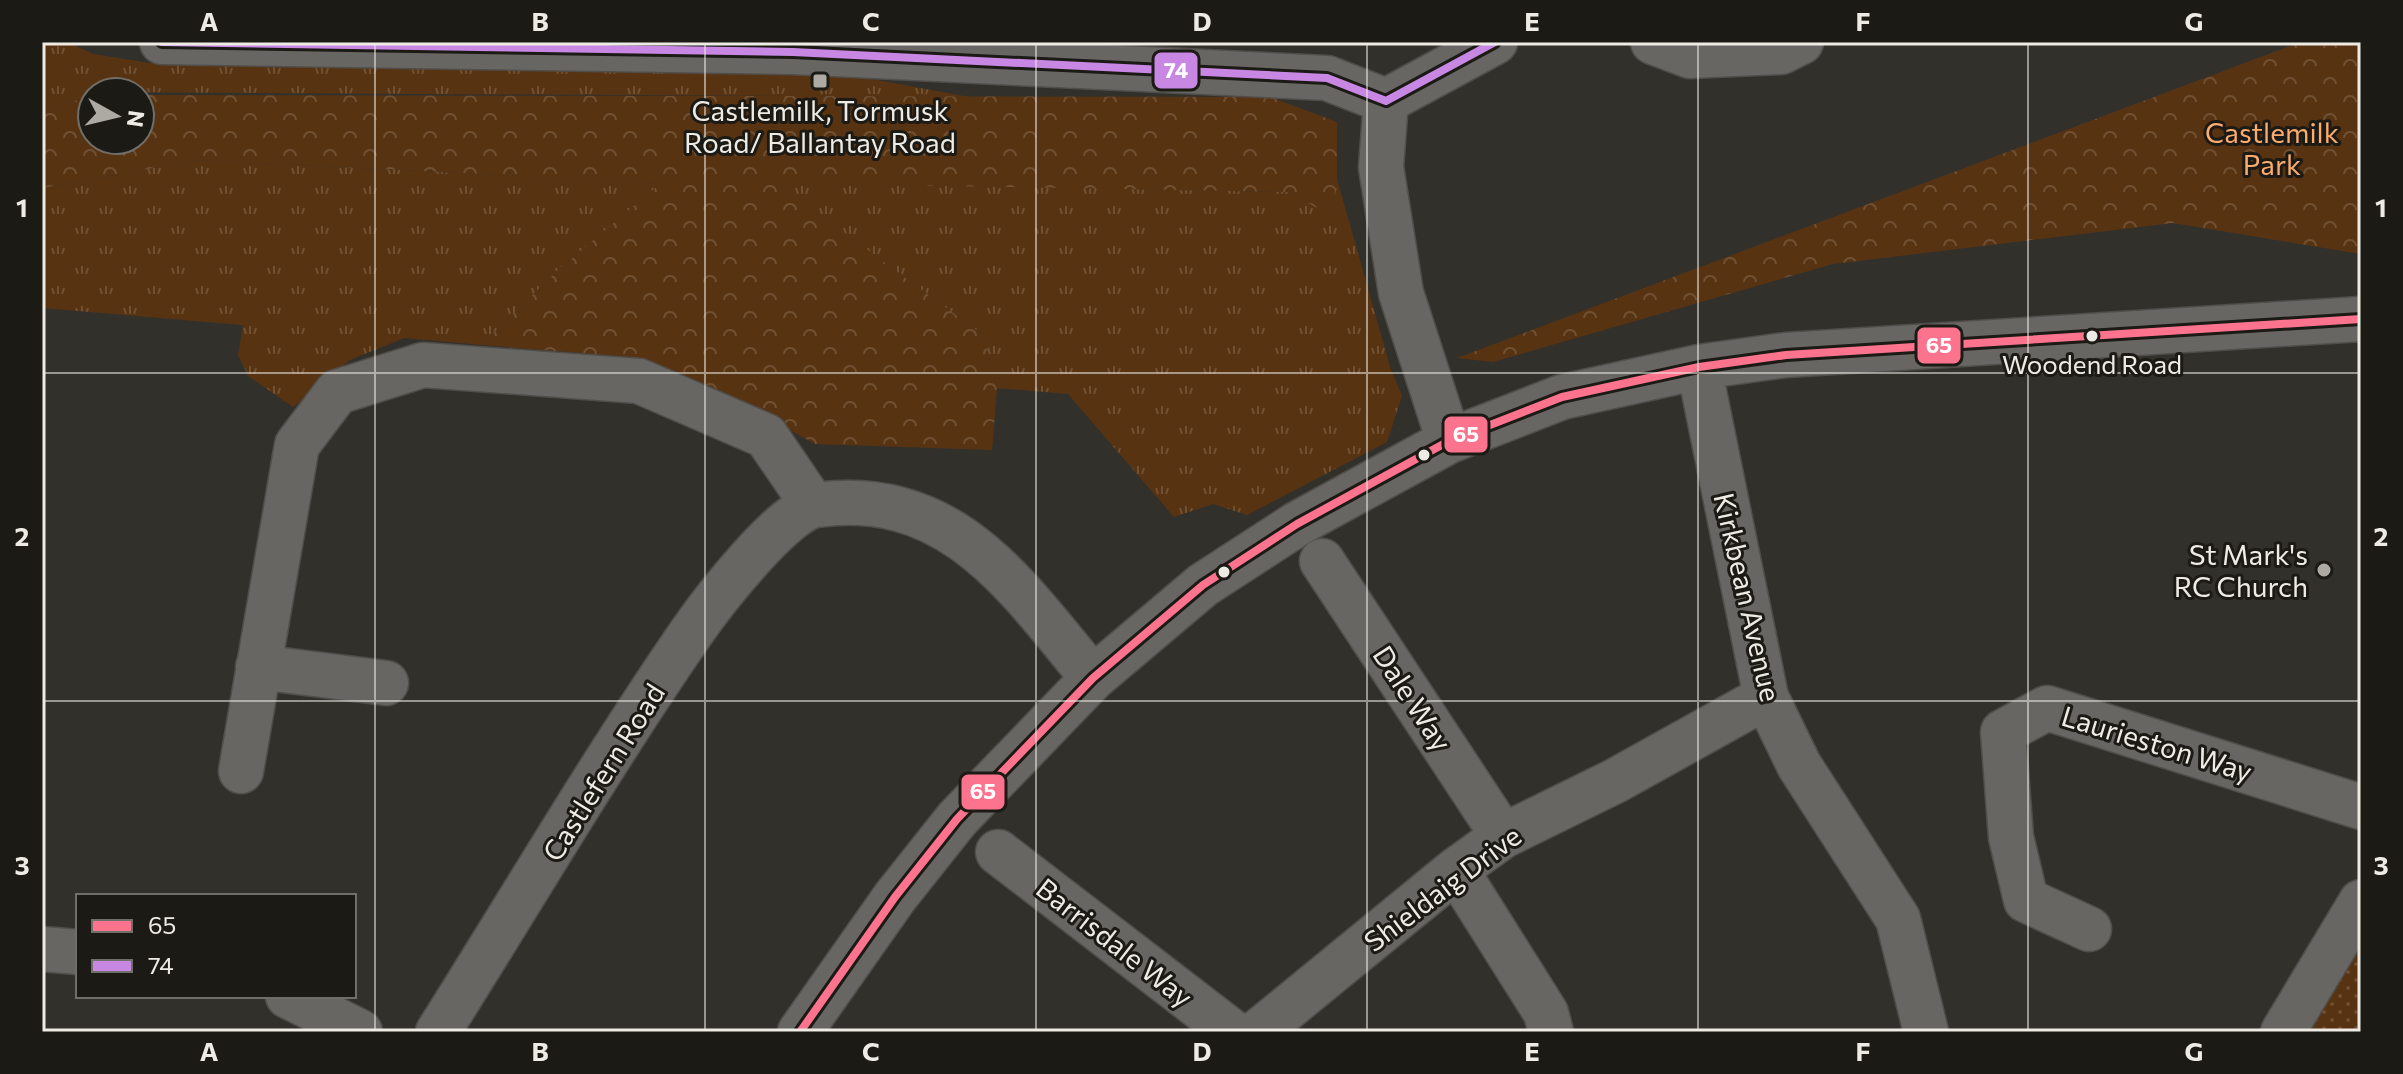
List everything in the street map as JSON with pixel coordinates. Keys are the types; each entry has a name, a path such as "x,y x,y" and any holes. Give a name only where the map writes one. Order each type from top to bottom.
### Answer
{"street":[{"path":"162,42 793,47 1327,78 1386,101 1495,42"},
{"path":"1653,42 1690,56 1781,52 1801,42"},
{"path":"1386,101 1381,167 1401,293 1449,441"},
{"path":"800,1032 895,897 957,819 1093,678 1203,585 1297,524 1449,441 1562,397 1699,367 1786,355 2361,319"},
{"path":"241,771 297,445 337,392 423,365 639,381 766,436 813,505 873,502 932,518 1004,571 1093,678"},
{"name":"Kirkbean Avenue","path":"1699,367 1766,697 1799,765 1898,919 1926,1032"},
{"name":"Castlefern Road","path":"438,1032 693,631 772,534 813,505"},
{"name":"Dale Way","path":"1322,561 1503,836"},
{"path":"258,667 386,683"},
{"name":"Shieldaig Drive","path":"1258,1032 1456,870 1503,836 1615,781 1766,697"},
{"name":"Laurieston Way","path":"2089,929 2026,900 2011,837 2003,732 2047,708 2361,807"},
{"name":"Barrisdale Way","path":"998,852 1232,1032"},
{"path":"1456,870 1546,1013 1551,1032"},
{"path":"2283,1032 2361,902"},
{"path":"42,949 76,952"},
{"path":"292,998 360,1032"}],"green space":[{"path":"42,42 67,42 93,54 149,63 839,73 969,97 156,92 156,76 76,76 76,100 42,110"},
{"name":"Castlemilk Park","path":"2301,42 2361,42 2361,254 2173,223 1833,264 1493,362 1457,358"},
{"path":"156,95 1270,97 1337,122 1337,179 1330,216 1290,192 777,183 983,335 997,388 992,450 815,444 729,396 641,358 482,345 558,270 661,183 198,160 42,188 42,110 76,100 76,156 156,156"},
{"path":"198,160 663,183 558,270 482,345 404,338 350,360 293,407 248,376 238,355 243,325 42,308 42,188"},
{"path":"1337,179 1391,370 1402,396 1387,442 1247,515 1213,504 1174,517 1068,394 997,388 983,335 775,182 1290,192 1330,215"},
{"path":"2361,938 2361,1032 2301,1032"}],"transit line":[{"name":"74","path":"162,42 793,52 1327,78 1386,101 1495,42"},
{"name":"65","path":"800,1032 895,897 957,819 1093,678 1203,585 1297,524 1449,441 1562,397 1699,367 1786,355 2361,319"}],"place":[{"name":"Castlemilk, Tormusk Road/ Ballantay Road","path":"820,81"},
{"name":"Woodend Road","path":"2092,336"},
{"name":"St Mark's RC Church","path":"2324,570"}]}
